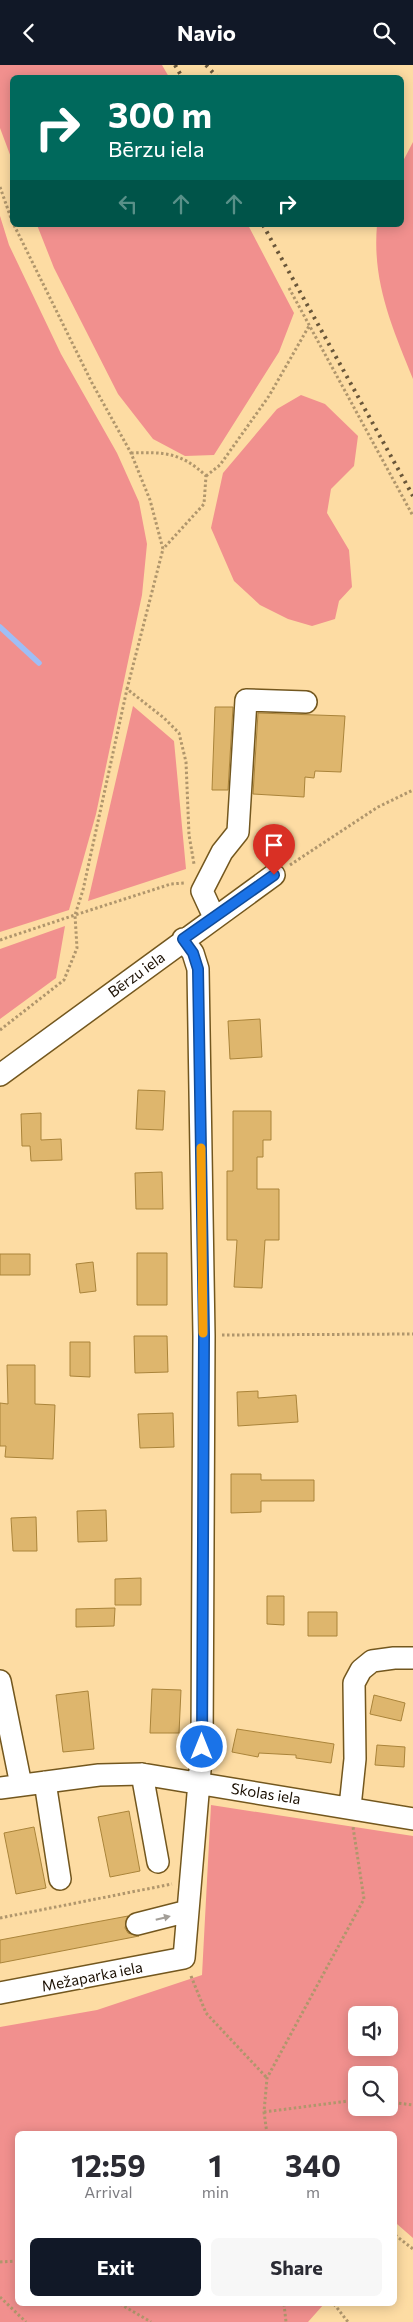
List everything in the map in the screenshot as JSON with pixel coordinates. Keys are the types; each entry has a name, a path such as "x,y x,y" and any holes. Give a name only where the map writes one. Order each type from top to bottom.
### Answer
{"street":[{"path":"214,917 200,887 238,832 246,700 306,702"},
{"name":"Bērzu iela","path":"0,1075 183,939 274,875"},
{"path":"183,939 193,953 198,969 204,1336 202,1747 184,1958"},
{"path":"350,1807 355,1759 354,1683 361,1670 372,1661 413,1658"},
{"path":"0,1681 21,1785"},
{"path":"142,1774 158,1862"},
{"name":"Skolas iela","path":"0,1788 99,1775 142,1774 350,1807 413,1819"},
{"path":"45,1782 60,1879"},
{"path":"137,1924 188,1911"},
{"name":"Mežaparka iela","path":"0,1993 184,1958"}],"path":[{"path":"0,187 10,215"},
{"path":"15,227 88,375 131,453 150,500 163,549"},
{"path":"289,288 413,516"},
{"path":"0,1030 64,980 77,948 75,915 83,890 128,689 163,549 204,504 206,476 220,465 269,396 309,325"},
{"path":"131,453 166,452 196,467 206,476"},
{"path":"0,940 171,884 200,887 189,835 186,762 179,733 164,718 128,689"},
{"path":"274,875 378,807 413,790"},
{"path":"204,1336 413,1334"},
{"path":"267,2131 264,2112 267,2078 364,1899 350,1807"},
{"path":"0,1918 180,1882"},
{"path":"184,1958 206,2013 267,2078"},
{"path":"264,2112 348,2101"},
{"path":"398,2103 413,2105"},
{"path":"397,2237 413,2249"},
{"path":"0,2262 15,2261"},
{"path":"0,2297 26,2322"},
{"path":"123,2306 151,2322"},
{"path":"284,2306 286,2322"},
{"path":"336,2306 348,2322"}],"shaded area":[{"path":"0,65 162,65 168,75 10,75 10,155 0,128"},
{"path":"413,142 413,379 385,304 376,246 377,227 404,227 404,159"},
{"path":"0,216 9,245 61,354 117,453 139,502 147,544 142,595 96,814 69,910 0,932"},
{"path":"38,227 249,227 294,313 279,352 214,455 185,456 153,439 118,394 54,268"},
{"path":"301,395 325,404 358,436 354,466 331,489 327,513 349,550 352,587 339,601 335,619 312,626 288,619 260,605 234,581 211,528 223,473 277,409"},
{"path":"133,706 174,741 186,869 88,901"},
{"path":"65,926 56,978 0,1019 0,949"},
{"path":"211,1805 413,1836 413,2238 397,2224 397,2131 15,2131 15,2306 322,2306 308,2322 0,2322 0,2027 97,2010 202,1975"}],"building":[{"path":"215,707 233,707 228,790 212,790"},
{"path":"258,713 345,716 341,772 315,771 314,778 305,777 304,797 253,794"},
{"path":"260,1019 262,1057 230,1059 228,1021"},
{"path":"138,1090 165,1091 163,1130 136,1129"},
{"path":"233,1111 271,1111 271,1140 263,1140 263,1157 257,1157 257,1189 279,1189 279,1240 265,1240 262,1288 234,1287 237,1240 227,1240 227,1171 233,1171"},
{"path":"41,1113 41,1140 61,1139 62,1160 31,1161 30,1146 22,1146 21,1114"},
{"path":"162,1172 163,1209 136,1209 135,1173"},
{"path":"137,1253 167,1253 167,1305 137,1305"},
{"path":"0,1254 30,1254 30,1275 0,1275"},
{"path":"93,1262 96,1291 80,1293 76,1264"},
{"path":"134,1336 167,1336 168,1372 135,1373"},
{"path":"70,1342 90,1342 90,1377 70,1376"},
{"path":"7,1365 35,1365 35,1404 55,1405 53,1459 5,1457 6,1446 0,1446 0,1403 8,1404"},
{"path":"258,1391 258,1398 296,1395 298,1422 238,1426 237,1392"},
{"path":"173,1413 174,1447 140,1448 138,1414"},
{"path":"231,1474 261,1474 261,1480 314,1480 314,1501 261,1501 261,1512 231,1513"},
{"path":"106,1510 107,1541 78,1542 77,1511"},
{"path":"36,1517 37,1551 13,1551 11,1518"},
{"path":"141,1578 141,1605 115,1605 115,1579"},
{"path":"267,1596 284,1596 284,1625 267,1624"},
{"path":"115,1608 114,1626 76,1627 76,1609"},
{"path":"308,1612 337,1612 337,1636 308,1636"},
{"path":"152,1689 181,1690 179,1733 150,1733"},
{"path":"88,1691 94,1749 63,1752 56,1695"},
{"path":"374,1695 405,1703 401,1721 370,1714"},
{"path":"237,1729 334,1744 331,1763 296,1758 296,1755 259,1753 258,1757 232,1752"},
{"path":"377,1745 405,1747 404,1767 375,1765"},
{"path":"129,1811 140,1871 110,1877 98,1817"},
{"path":"34,1827 46,1888 16,1894 4,1833"},
{"path":"128,1916 125,1928 128,1933 139,1936 0,1963 0,1940"}],"waterway":[{"path":"0,627 39,663"}],"railway":[{"path":"175,65 181,75"},
{"path":"206,65 215,75"},
{"path":"264,227 413,496"}],"slow traffic":[{"path":"201,1148 203,1333"}],"route":[{"path":"202,1747 204,1336 198,969 193,953 183,939 274,875"}]}
